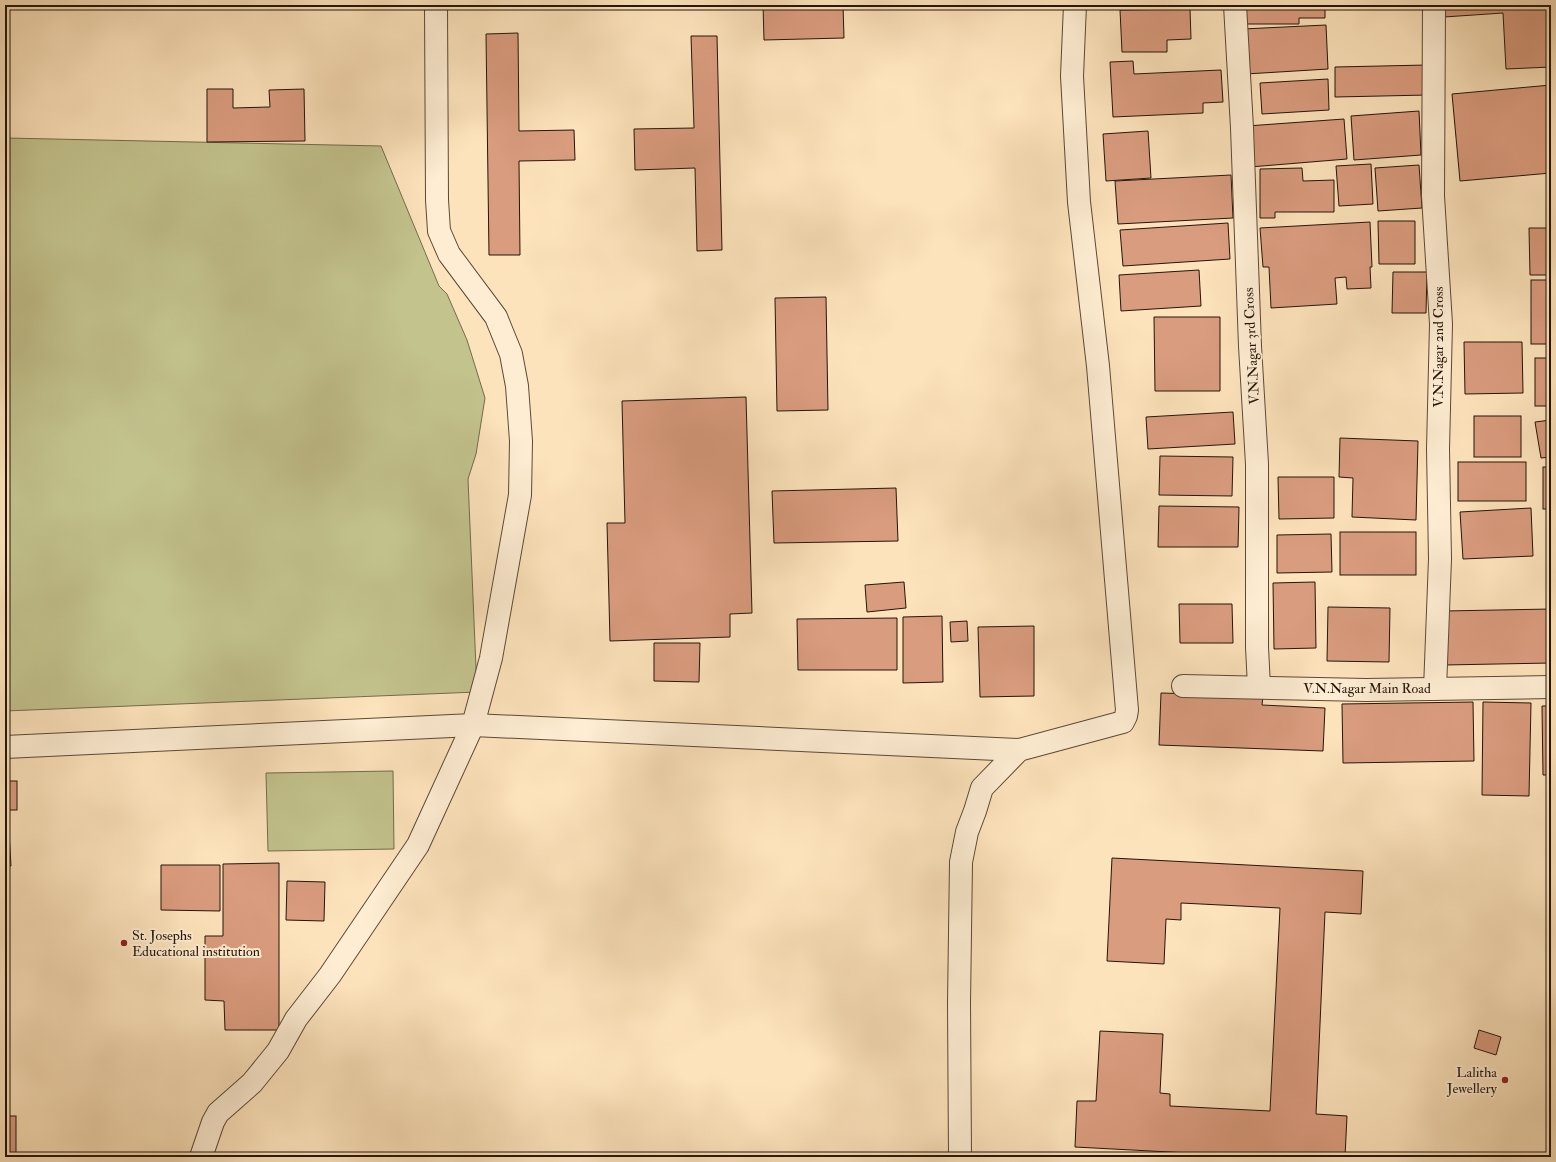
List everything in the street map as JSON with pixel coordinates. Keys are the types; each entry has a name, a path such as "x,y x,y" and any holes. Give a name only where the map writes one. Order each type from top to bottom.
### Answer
{"street":[{"path":"201,1157 213,1122 218,1113 252,1083 278,1051 296,1019 330,975 418,845 473,725 491,658 520,495 521,441 516,386 511,354 496,317 449,254 439,231 437,200 436,5"},
{"path":"5,747 473,725 1019,750 1123,722 1127,710 1098,366 1079,202 1072,76 1075,5"},
{"name":"V.N.Nagar 3rd Cross","path":"1235,5 1242,128 1250,346 1257,464 1259,687"},
{"name":"V.N.Nagar 2nd Cross","path":"1434,5 1433,196 1441,324 1438,449 1440,559 1435,689"},
{"name":"V.N.Nagar Main Road","path":"1183,686 1366,690 1551,687"},
{"path":"960,1157 959,1003 961,862 967,832 982,788 1019,750"}],"green space":[{"path":"5,138 381,146 439,286 447,294 467,340 485,398 476,454 468,479 477,692 5,711"},
{"path":"393,771 394,849 268,851 266,773"}],"building":[{"path":"763,5 843,5 844,38 764,40"},
{"path":"1244,5 1325,5 1325,18 1299,18 1299,24 1244,24"},
{"path":"1443,5 1551,5 1551,67 1506,69 1503,13 1444,17"},
{"path":"1190,9 1191,39 1167,40 1167,52 1122,52 1120,10"},
{"path":"1326,25 1328,69 1246,74 1243,29"},
{"path":"518,33 519,131 574,130 575,160 519,161 520,255 489,255 486,34"},
{"path":"691,36 717,36 722,250 697,251 695,168 635,170 634,129 694,128"},
{"path":"1133,61 1134,74 1221,70 1223,102 1203,103 1203,113 1113,117 1110,62"},
{"path":"1427,65 1428,95 1335,97 1335,67"},
{"path":"1328,79 1329,110 1262,114 1260,83"},
{"path":"1551,85 1551,173 1460,181 1452,94"},
{"path":"207,89 233,89 233,108 270,107 269,90 304,89 305,141 207,142"},
{"path":"1419,111 1421,155 1354,160 1351,116"},
{"path":"1344,119 1347,159 1250,167 1247,126"},
{"path":"1148,131 1151,178 1106,181 1103,134"},
{"path":"1371,164 1373,204 1339,206 1336,166"},
{"path":"1419,165 1422,208 1378,211 1375,168"},
{"path":"1302,168 1303,181 1334,180 1334,212 1275,212 1275,218 1260,218 1260,169"},
{"path":"1231,175 1233,218 1118,224 1115,181"},
{"path":"1378,221 1415,221 1415,264 1379,264"},
{"path":"1370,222 1372,267 1370,267 1371,288 1347,289 1346,277 1335,278 1337,304 1271,308 1269,267 1263,267 1260,228"},
{"path":"1228,223 1230,259 1123,266 1120,230"},
{"path":"1529,228 1551,228 1551,275 1530,275"},
{"path":"1199,270 1201,306 1121,311 1119,275"},
{"path":"1393,272 1427,272 1426,313 1392,313"},
{"path":"1531,280 1551,280 1551,344 1531,344"},
{"path":"826,297 828,410 777,411 775,298"},
{"path":"1154,317 1220,317 1220,391 1155,391"},
{"path":"1464,342 1522,342 1523,393 1465,394"},
{"path":"1535,358 1551,358 1551,406 1535,406"},
{"path":"746,397 752,613 730,614 730,637 610,641 607,523 625,523 622,401"},
{"path":"1233,412 1235,444 1148,449 1146,417"},
{"path":"1474,416 1521,416 1521,457 1474,457"},
{"path":"1551,420 1551,457 1541,458 1535,422"},
{"path":"1340,438 1418,441 1416,520 1352,517 1353,478 1339,477"},
{"path":"1160,456 1233,457 1232,496 1159,495"},
{"path":"1458,462 1526,462 1526,501 1458,501"},
{"path":"1543,467 1551,467 1551,509 1543,509"},
{"path":"1278,477 1334,477 1334,518 1279,519"},
{"path":"896,488 898,541 774,543 772,491"},
{"path":"1159,506 1239,507 1238,547 1158,547"},
{"path":"1531,508 1533,556 1463,559 1460,512"},
{"path":"1340,532 1416,532 1416,575 1340,575"},
{"path":"1331,534 1332,572 1277,573 1277,535"},
{"path":"904,582 906,608 867,612 865,585"},
{"path":"1315,582 1316,648 1274,649 1273,583"},
{"path":"1179,604 1232,604 1233,643 1180,643"},
{"path":"1328,607 1390,608 1389,662 1327,661"},
{"path":"1551,609 1551,663 1444,665 1444,611"},
{"path":"942,616 943,682 903,683 903,617"},
{"path":"897,618 897,670 798,670 797,619"},
{"path":"967,621 968,641 951,642 950,622"},
{"path":"1034,626 1034,696 980,697 978,627"},
{"path":"654,643 700,643 699,682 654,681"},
{"path":"1161,693 1263,696 1262,705 1325,708 1323,751 1159,745"},
{"path":"1473,702 1474,761 1343,763 1342,704"},
{"path":"1483,702 1531,703 1529,796 1482,795"},
{"path":"1542,706 1551,706 1551,775 1543,775"},
{"path":"5,781 17,781 17,810 5,810"},
{"path":"5,816 8,816 11,866 5,866"},
{"path":"1112,858 1363,871 1361,914 1325,912 1316,1114 1347,1116 1345,1157 1265,1157 1075,1147 1077,1101 1096,1101 1100,1031 1163,1034 1160,1093 1170,1094 1170,1106 1270,1111 1280,908 1181,903 1181,920 1166,919 1164,964 1107,961"},
{"path":"279,863 279,1030 225,1030 224,1001 205,1000 205,936 223,936 223,864"},
{"path":"161,865 220,865 220,911 161,910"},
{"path":"287,881 325,882 324,921 286,920"},
{"path":"1479,1030 1501,1037 1496,1055 1474,1048"},
{"path":"5,1116 16,1116 16,1157 5,1157"}],"place":[{"name":"St. Josephs Educational institution","path":"124,943"},
{"name":"Lalitha Jewellery","path":"1505,1080"}]}
